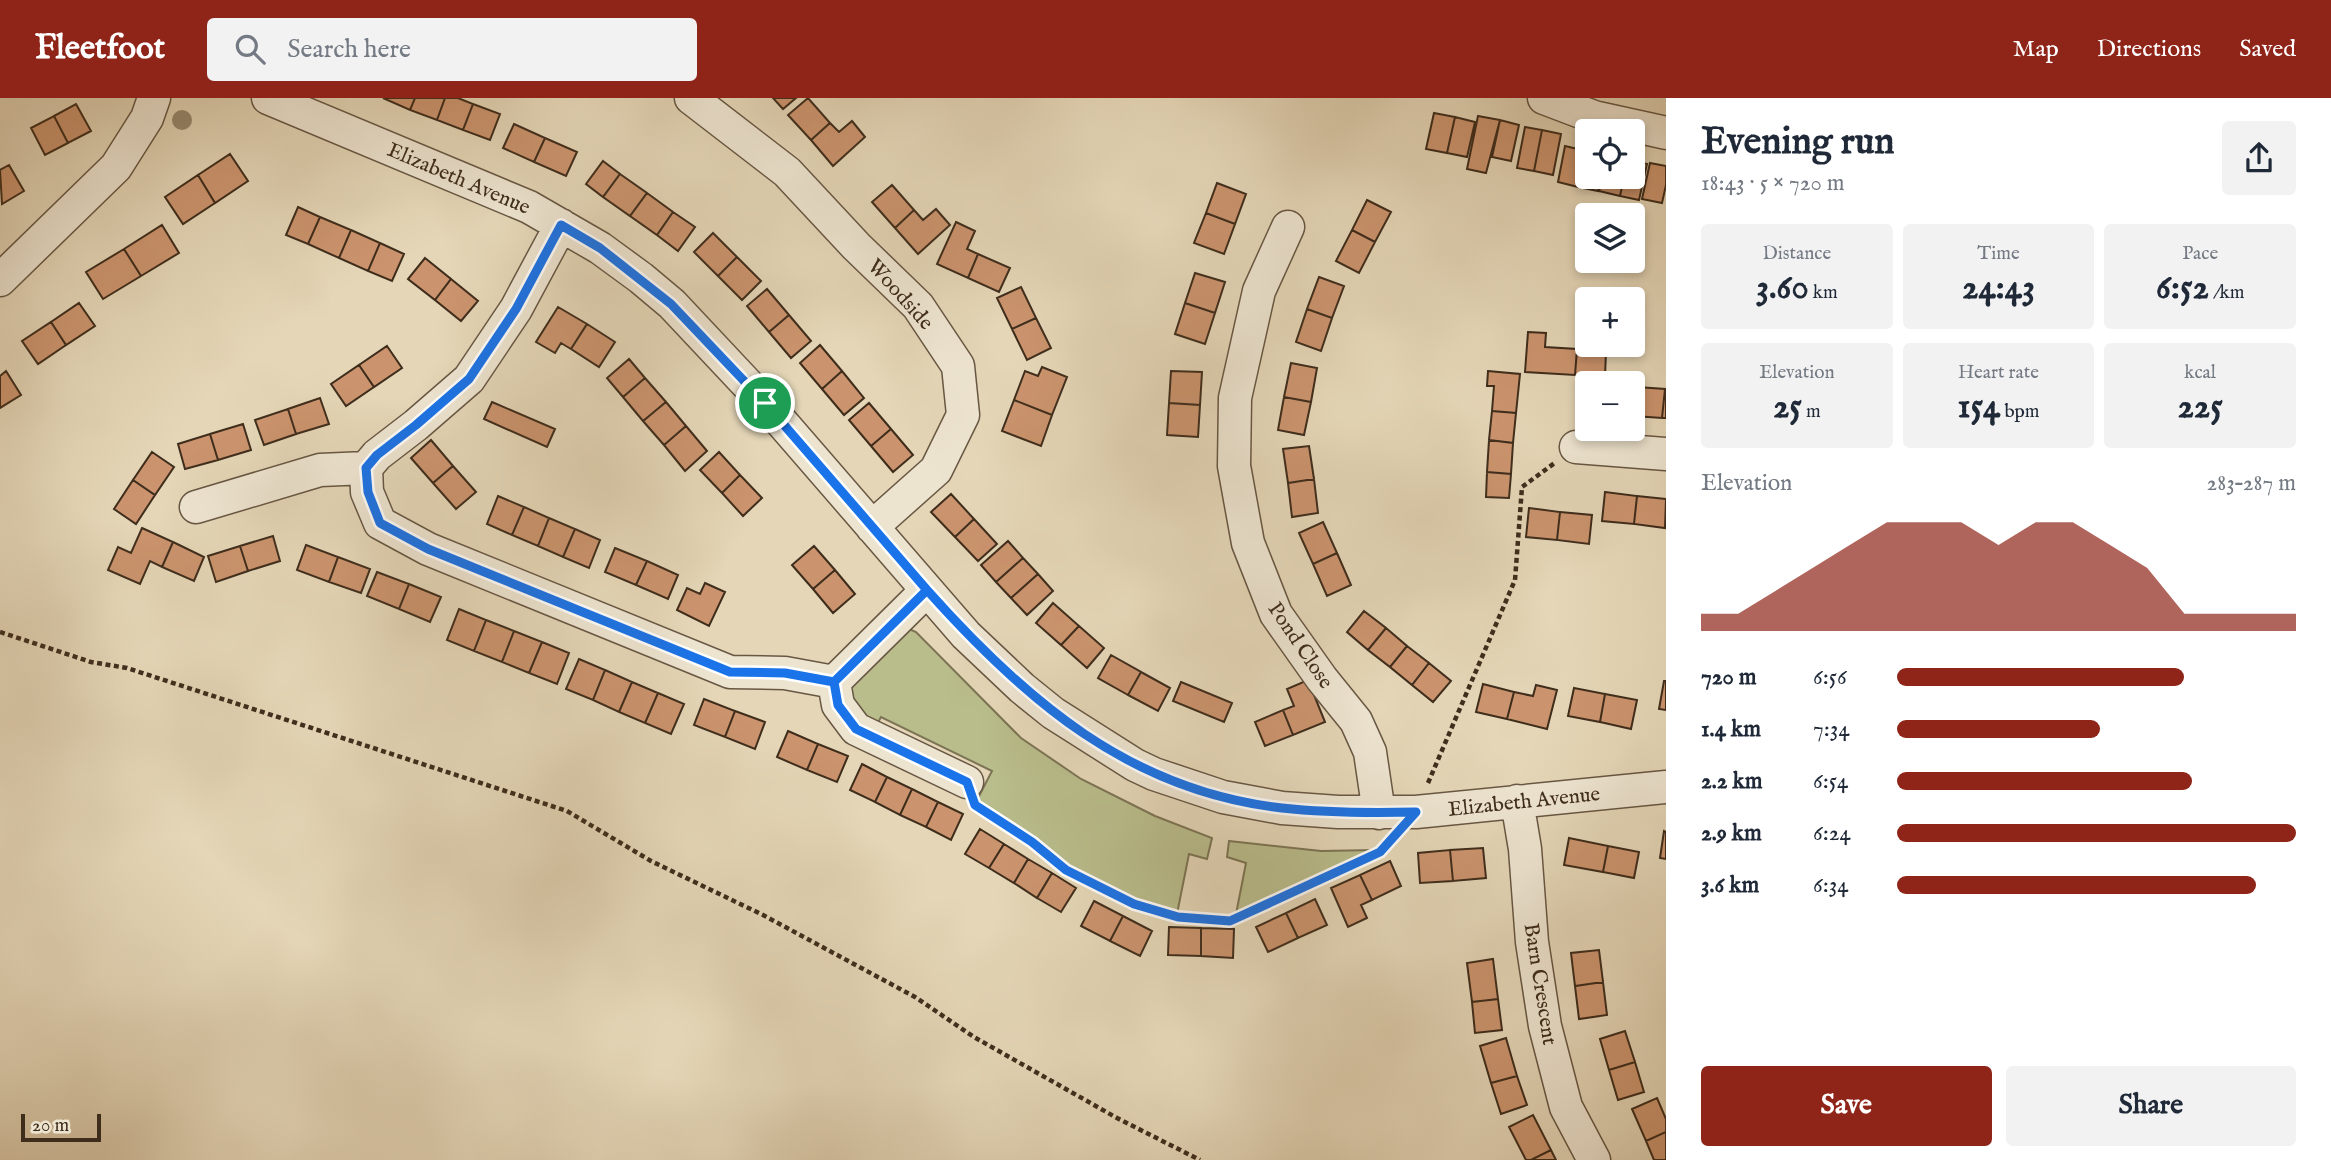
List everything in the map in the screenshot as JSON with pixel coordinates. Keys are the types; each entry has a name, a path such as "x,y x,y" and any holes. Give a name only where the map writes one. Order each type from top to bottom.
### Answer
{"street":[{"path":"0,280 116,167 147,118 154,98"},
{"name":"Elizabeth Avenue","path":"268,98 333,110 529,206 600,248 671,304 765,403 967,635 1022,688 1072,727 1135,765 1223,797 1251,803 1282,808 1378,813 1416,812 1666,787"},
{"name":"Woodside","path":"691,98 787,172 856,246 918,306 958,366 963,415 936,470 872,527"},
{"path":"1544,98 1594,117 1666,132"},
{"path":"561,225 516,309 469,379 377,455 366,468 368,492 380,523 428,549 730,672 785,673 834,682"},
{"name":"Pond Close","path":"1288,227 1259,291 1235,398 1234,466 1248,543 1276,614 1356,721 1370,752 1378,813"},
{"path":"1576,447 1666,454"},
{"path":"196,507 320,470 366,468"},
{"path":"834,682 927,590"},
{"path":"834,682 838,705 856,729 967,782"},
{"name":"Barn Crescent","path":"1517,801 1532,942 1545,1026 1566,1107 1594,1160"}],"path":[{"path":"967,782 975,805 1032,842 1066,870 1134,904 1178,917 1230,921 1380,852 1416,812 1515,580 1522,487 1576,447"},
{"path":"0,632 91,662 127,668 567,811 651,861 740,903 915,997 974,1037 1118,1118 1200,1160"},
{"path":"1202,919 1204,912"}],"green space":[{"path":"909,629 916,632 1021,738 1081,779 1155,816 1212,838 1207,859 1189,854 1177,914 1135,901 1069,866 1036,839 977,800 992,771 881,717 875,728 855,713 850,689 854,679"},
{"path":"1229,841 1321,851 1375,850 1236,914 1246,863 1227,857"}],"building":[{"path":"383,98 415,98 410,110"},
{"path":"415,98 445,98 437,120 410,110"},
{"path":"445,98 458,98 473,104 463,130 437,120"},
{"path":"773,98 796,98 783,109"},
{"path":"808,98 830,123 811,140 788,115"},
{"path":"76,104 91,131 68,143 54,116"},
{"path":"473,104 500,114 490,140 463,130"},
{"path":"1434,113 1455,117 1447,153 1426,149"},
{"path":"54,116 68,143 45,155 31,128"},
{"path":"1478,116 1500,120 1486,173 1467,169"},
{"path":"1455,117 1475,122 1467,157 1447,153"},
{"path":"1500,120 1519,125 1511,161 1492,157"},
{"path":"852,121 865,137 833,166 811,140 830,123 839,132"},
{"path":"514,124 545,138 534,162 503,148"},
{"path":"1525,127 1542,130 1534,171 1517,168"},
{"path":"1542,130 1561,134 1553,175 1534,171"},
{"path":"545,138 577,152 566,176 534,162"},
{"path":"1565,146 1575,148 1575,186 1558,182"},
{"path":"230,154 248,181 215,203 198,175"},
{"path":"603,161 620,174 603,197 586,184"},
{"path":"1650,163 1666,166 1662,203 1642,199"},
{"path":"9,165 24,191 2,204 0,170"},
{"path":"620,174 647,193 630,216 603,197"},
{"path":"198,175 215,203 183,224 165,197"},
{"path":"1217,183 1246,194 1235,224 1206,213"},
{"path":"892,185 914,210 895,228 872,202"},
{"path":"1600,189 1621,189 1620,196"},
{"path":"1621,189 1641,189 1639,200 1620,196"},
{"path":"647,193 673,212 657,235 630,216"},
{"path":"1367,200 1391,212 1375,242 1352,230"},
{"path":"298,207 320,217 308,244 286,235"},
{"path":"936,209 950,225 918,254 895,228 914,210 923,220"},
{"path":"673,212 695,227 678,251 657,235"},
{"path":"1206,213 1235,224 1224,254 1194,243"},
{"path":"320,217 351,230 339,258 308,244"},
{"path":"956,222 975,231 967,249 978,254 968,278 937,264"},
{"path":"162,225 179,253 141,276 124,249"},
{"path":"351,230 380,243 368,271 339,258"},
{"path":"1352,230 1375,242 1359,273 1336,261"},
{"path":"713,233 737,257 718,276 694,252"},
{"path":"380,243 404,254 392,281 368,271"},
{"path":"124,249 141,276 103,299 86,272"},
{"path":"978,254 1010,268 999,292 968,278"},
{"path":"737,257 761,281 742,300 718,276"},
{"path":"425,258 451,279 435,300 408,279"},
{"path":"1195,273 1225,282 1215,313 1185,303"},
{"path":"1319,277 1344,286 1332,318 1307,309"},
{"path":"451,279 478,301 461,321 435,300"},
{"path":"1021,287 1036,318 1012,329 997,298"},
{"path":"767,289 789,315 769,332 747,306"},
{"path":"79,303 95,326 66,345 51,322"},
{"path":"1185,303 1215,313 1205,344 1175,334"},
{"path":"558,307 587,324 571,349 561,343 555,353 536,342"},
{"path":"1307,309 1332,318 1321,351 1296,342"},
{"path":"789,315 811,341 791,358 769,332"},
{"path":"1036,318 1051,348 1027,360 1012,329"},
{"path":"51,322 66,345 38,364 22,341"},
{"path":"587,324 615,342 599,367 571,349"},
{"path":"1528,332 1546,333 1545,347 1575,349 1575,375 1525,372"},
{"path":"820,345 842,371 822,389 800,363"},
{"path":"387,346 402,368 374,387 359,365"},
{"path":"1576,357 1606,357 1605,371 1575,371"},
{"path":"629,359 645,378 623,397 607,378"},
{"path":"1291,363 1317,368 1311,402 1284,397"},
{"path":"359,365 374,387 346,406 331,384"},
{"path":"1042,367 1067,377 1052,415 1014,400 1025,371 1038,376"},
{"path":"6,371 21,395 0,408 0,376"},
{"path":"842,371 864,398 844,415 822,389"},
{"path":"1171,371 1202,372 1200,405 1169,403"},
{"path":"1488,371 1520,374 1516,413 1492,411 1494,386 1487,386"},
{"path":"645,378 666,402 643,421 623,397"},
{"path":"1645,388 1665,389 1662,418 1645,417"},
{"path":"1665,389 1666,418 1662,418"},
{"path":"1284,397 1311,402 1304,435 1278,430"},
{"path":"320,398 329,424 296,434 288,409"},
{"path":"1014,400 1052,415 1041,446 1002,431"},
{"path":"492,402 555,429 547,447 484,419"},
{"path":"666,402 686,426 664,445 643,421"},
{"path":"869,403 891,429 871,446 849,420"},
{"path":"1169,403 1200,405 1198,437 1167,435"},
{"path":"288,409 296,434 264,445 255,420"},
{"path":"1492,411 1516,413 1513,443 1489,440"},
{"path":"243,424 251,450 218,460 210,434"},
{"path":"686,426 707,451 685,471 664,445"},
{"path":"891,429 913,455 893,472 871,446"},
{"path":"210,434 218,460 185,469 178,444"},
{"path":"431,440 453,466 433,483 411,458"},
{"path":"1489,440 1513,443 1511,474 1487,472"},
{"path":"1309,446 1314,479 1288,483 1283,449"},
{"path":"152,452 174,467 155,495 133,480"},
{"path":"719,452 740,475 722,493 700,470"},
{"path":"453,466 476,492 456,509 433,483"},
{"path":"1487,472 1511,474 1509,498 1486,497"},
{"path":"740,475 762,498 743,516 722,493"},
{"path":"1314,479 1318,513 1292,517 1288,483"},
{"path":"133,480 155,495 136,524 114,509"},
{"path":"1605,492 1637,496 1634,524 1602,521"},
{"path":"951,494 974,519 955,537 931,512"},
{"path":"498,496 524,507 512,535 487,524"},
{"path":"1637,496 1666,499 1665,528 1634,524"},
{"path":"524,507 549,518 538,546 512,535"},
{"path":"1529,508 1560,512 1557,540 1526,537"},
{"path":"1560,512 1592,515 1589,544 1557,540"},
{"path":"549,518 575,529 563,557 538,546"},
{"path":"974,519 997,544 978,561 955,537"},
{"path":"1323,522 1337,553 1313,564 1299,533"},
{"path":"142,528 173,542 162,567 150,561 140,584 108,570 118,547 131,553"},
{"path":"575,529 600,540 589,568 563,557"},
{"path":"273,536 280,561 248,571 240,546"},
{"path":"1008,541 1023,558 996,582 981,565"},
{"path":"173,542 204,557 194,581 162,567"},
{"path":"306,545 338,557 329,582 297,570"},
{"path":"240,546 248,571 216,582 208,556"},
{"path":"814,546 835,570 813,589 792,565"},
{"path":"615,548 647,561 636,585 605,572"},
{"path":"1337,553 1351,585 1327,596 1313,564"},
{"path":"338,557 370,569 361,593 329,582"},
{"path":"1023,558 1038,574 1011,598 996,582"},
{"path":"647,561 678,575 668,599 636,585"},
{"path":"835,570 855,594 833,613 813,589"},
{"path":"377,572 409,584 399,609 367,596"},
{"path":"1038,574 1053,591 1027,615 1011,598"},
{"path":"705,583 725,592 709,626 677,610 687,588 700,594"},
{"path":"409,584 441,597 430,622 399,609"},
{"path":"1053,603 1079,626 1061,645 1036,623"},
{"path":"459,609 486,620 474,651 447,640"},
{"path":"1364,611 1386,628 1368,650 1347,632"},
{"path":"486,620 514,631 502,662 474,651"},
{"path":"1079,626 1104,648 1087,668 1061,645"},
{"path":"1386,628 1407,646 1390,667 1368,650"},
{"path":"514,631 542,642 529,673 502,662"},
{"path":"542,642 569,653 557,684 529,673"},
{"path":"1407,646 1429,663 1412,685 1390,667"},
{"path":"1111,655 1141,672 1128,695 1098,678"},
{"path":"579,659 605,670 593,700 566,689"},
{"path":"1429,663 1451,681 1433,702 1412,685"},
{"path":"605,670 632,682 619,712 593,700"},
{"path":"1141,672 1170,688 1158,711 1128,695"},
{"path":"1308,680 1325,722 1293,735 1283,710 1294,706 1287,689"},
{"path":"1666,681 1666,710 1659,709"},
{"path":"632,682 658,693 645,723 619,712"},
{"path":"1181,682 1232,703 1224,722 1173,701"},
{"path":"1483,684 1514,692 1507,719 1476,712"},
{"path":"1536,685 1557,690 1547,729 1507,719 1514,692 1533,696"},
{"path":"1574,688 1605,694 1600,722 1568,716"},
{"path":"658,693 684,704 671,734 645,723"},
{"path":"1605,694 1637,700 1631,729 1600,722"},
{"path":"704,699 735,711 725,737 694,725"},
{"path":"1283,710 1293,735 1265,746 1255,722"},
{"path":"735,711 765,722 755,749 725,737"},
{"path":"788,731 818,744 807,770 777,757"},
{"path":"818,744 848,756 837,782 807,770"},
{"path":"862,764 887,777 875,802 850,790"},
{"path":"887,777 912,789 900,815 875,802"},
{"path":"912,789 938,802 926,827 900,815"},
{"path":"938,802 963,814 951,840 926,827"},
{"path":"980,829 1004,844 989,868 965,854"},
{"path":"1664,831 1666,832 1666,859 1660,858"},
{"path":"1569,838 1608,846 1603,872 1564,865"},
{"path":"1004,844 1028,859 1014,883 989,868"},
{"path":"1608,846 1639,852 1634,878 1603,872"},
{"path":"1483,848 1486,878 1453,881 1450,850"},
{"path":"1450,850 1453,881 1420,883 1418,853"},
{"path":"1028,859 1052,873 1037,898 1014,883"},
{"path":"1390,861 1401,886 1372,900 1360,875"},
{"path":"1052,873 1076,888 1061,912 1037,898"},
{"path":"1360,875 1372,900 1361,905 1367,918 1348,927 1331,888"},
{"path":"1315,899 1327,925 1298,938 1286,913"},
{"path":"1094,901 1123,916 1110,941 1081,926"},
{"path":"1286,913 1298,938 1268,952 1256,927"},
{"path":"1123,916 1152,931 1140,956 1110,941"},
{"path":"1169,927 1201,928 1201,956 1168,955"},
{"path":"1201,928 1234,929 1233,958 1201,956"},
{"path":"1599,950 1603,982 1575,986 1571,953"},
{"path":"1493,959 1498,999 1472,1002 1467,963"},
{"path":"1603,982 1607,1015 1579,1019 1575,986"},
{"path":"1498,999 1502,1030 1475,1033 1472,1002"},
{"path":"1625,1031 1635,1062 1609,1070 1600,1039"},
{"path":"1506,1038 1517,1076 1491,1083 1480,1046"},
{"path":"1635,1062 1644,1092 1618,1100 1609,1070"},
{"path":"1517,1076 1527,1105 1501,1114 1491,1083"},
{"path":"1657,1098 1666,1119 1666,1132 1646,1141 1632,1109"},
{"path":"1533,1115 1551,1150 1526,1160 1509,1127"},
{"path":"1666,1132 1666,1160 1654,1160 1646,1141"},
{"path":"1551,1150 1556,1160 1531,1160"}],"route":[{"path":"765,403 671,304 600,248 561,225 516,309 469,379 377,455 366,468 368,492 380,523 428,549 730,672 785,673 834,682 927,590 967,635 1022,688 1072,727 1154,774 1223,797 1282,808 1338,813 1416,812 1380,852 1230,921 1178,917 1134,904 1066,870 1032,842 975,805 967,782 856,729 838,705 834,682 888,630 927,590 765,403"}]}
